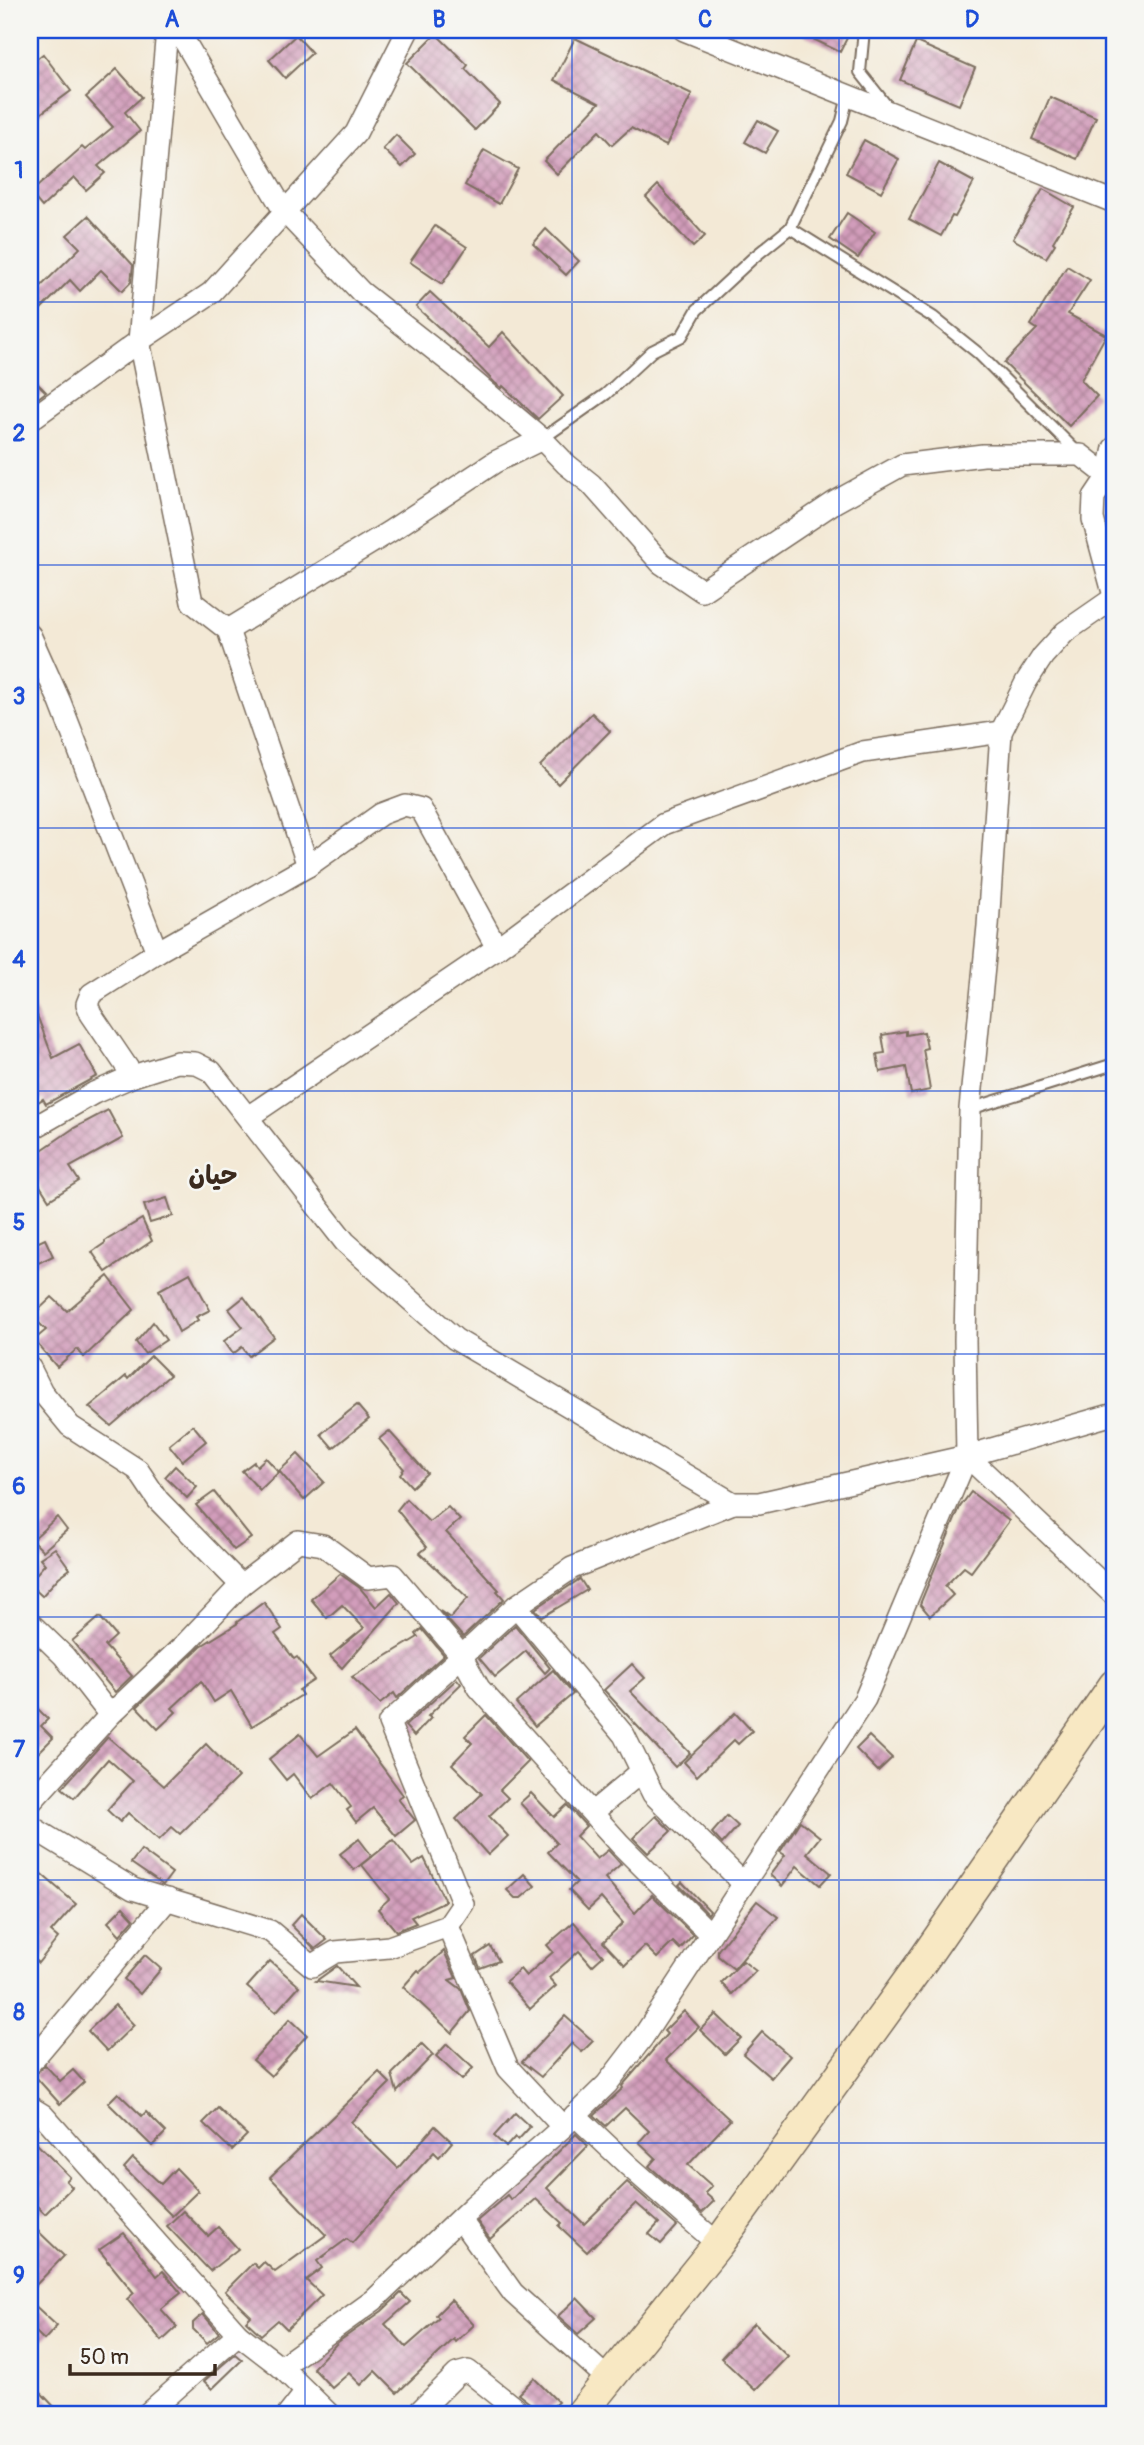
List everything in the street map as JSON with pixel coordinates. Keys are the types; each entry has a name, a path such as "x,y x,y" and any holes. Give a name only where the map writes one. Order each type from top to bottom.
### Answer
{"street":[{"path":"167,30 139,341 192,602 228,630 308,866"},
{"path":"178,30 284,211 360,292 455,366 542,439 566,464 591,484 661,563 702,591 835,502 901,465 983,455 1081,455 1111,476"},
{"path":"30,420 211,293 356,133 408,30"},
{"path":"684,30 1114,202"},
{"path":"228,630 389,532 495,462 542,439"},
{"path":"281,2367 374,2300 607,2084 643,2037 864,1699 968,1456 965,1340 970,1109 988,926 1001,732 1026,682 1043,656 1065,632 1114,597 1093,519 1094,497 1111,476 1114,448"},
{"path":"30,635 60,702 157,952"},
{"path":"248,1116 497,948 664,824 863,752 1001,732"},
{"path":"132,1076 90,1014 87,1004 91,994 157,952 308,866 381,814 405,804 421,809 497,948"},
{"path":"30,1130 94,1093 132,1076 177,1062 195,1063 211,1071 345,1242 455,1339 733,1503"},
{"path":"30,1368 42,1392 70,1426 138,1470 158,1500 241,1585"},
{"path":"30,1826 133,1889 270,1931 312,1966 335,1952 389,1947 448,1926 463,1904 389,1723 516,1606 572,1567 733,1503 759,1503 968,1456 1114,1415"},
{"path":"968,1456 1114,1595"},
{"path":"30,1802 110,1715 187,1642 241,1585 298,1541 323,1545 368,1578 393,1575 461,1656 479,1688 620,1844 710,1934"},
{"path":"516,1606 624,1735 653,1794 742,1882"},
{"path":"30,1623 64,1656 110,1715"},
{"path":"580,2415 718,2244 911,1977 1114,1685"},
{"path":"593,1812 642,1770"},
{"path":"30,2063 168,1899"},
{"path":"448,1926 508,2067 569,2121 629,2166 718,2244"},
{"path":"30,2107 43,2115 238,2334 281,2367 330,2415"},
{"path":"460,2219 513,2293 609,2380"},
{"path":"146,2415 238,2334"},
{"path":"416,2415 457,2374 468,2371 523,2415"},
{"path":"288,2415 306,2392"}],"lane":[{"path":"864,30 860,72 893,114"},
{"path":"542,439 606,394 652,351 682,336 697,310 790,228 842,121 848,96"},
{"path":"790,228 933,317 978,353 1081,455"},
{"path":"970,1109 1114,1064"}],"building":[{"path":"794,30 851,30 840,52"},
{"path":"436,34 468,65 465,69 500,104 475,130 407,63"},
{"path":"296,35 312,53 285,78 269,60"},
{"path":"575,38 692,94 666,146 631,128 612,145 599,131 557,174 544,161 599,103 554,80"},
{"path":"916,42 975,68 959,105 900,80"},
{"path":"43,54 71,91 40,114 30,101 30,64"},
{"path":"117,69 142,97 125,112 140,131 98,166 105,173 86,190 74,177 42,207 30,193 82,147 85,150 113,127 86,97"},
{"path":"1050,97 1096,117 1077,159 1032,139"},
{"path":"758,120 778,131 765,153 745,142"},
{"path":"396,135 415,154 402,167 383,149"},
{"path":"864,140 899,159 881,192 846,173"},
{"path":"484,150 518,169 499,204 465,185"},
{"path":"939,163 974,182 941,236 909,219"},
{"path":"658,185 705,236 693,247 646,197"},
{"path":"1043,189 1074,207 1046,258 1013,239"},
{"path":"847,213 875,232 858,258 830,239"},
{"path":"88,216 133,265 131,282 122,291 101,270 80,291 70,280 30,320 30,297 80,248 67,235"},
{"path":"435,226 467,247 442,284 410,262"},
{"path":"546,229 579,261 566,275 533,244"},
{"path":"1067,266 1090,280 1068,314 1106,335 1081,380 1097,396 1069,426 1004,363 1037,329 1031,325"},
{"path":"430,292 489,347 503,332 563,396 538,419 503,386 502,388 495,383 416,307"},
{"path":"30,376 46,392 30,404"},
{"path":"592,713 610,731 558,784 540,766"},
{"path":"31,999 53,1058 79,1044 97,1076 46,1104 43,1099 30,1107"},
{"path":"906,1031 906,1035 924,1032 927,1048 923,1049 930,1090 911,1094 906,1067 880,1072 877,1054 885,1053 882,1035"},
{"path":"108,1110 123,1138 70,1167 79,1181 49,1200 30,1170 30,1158 74,1128"},
{"path":"167,1198 173,1216 150,1223 144,1205"},
{"path":"142,1219 152,1241 106,1272 92,1252"},
{"path":"45,1239 53,1256 30,1267 30,1246"},
{"path":"190,1273 210,1310 196,1317 198,1320 179,1332 159,1290"},
{"path":"108,1276 134,1310 84,1357 77,1349 57,1367 34,1340 46,1330 32,1316 52,1297 67,1311"},
{"path":"244,1297 274,1337 249,1356 242,1347 233,1354 224,1341 243,1327 229,1309"},
{"path":"153,1322 166,1340 145,1354 136,1342"},
{"path":"151,1356 170,1375 111,1426 89,1407 126,1376 128,1379"},
{"path":"357,1405 369,1419 333,1448 321,1434"},
{"path":"193,1425 206,1441 182,1461 169,1445"},
{"path":"389,1431 427,1473 412,1487 400,1474 404,1469 379,1439"},
{"path":"298,1454 324,1482 304,1500 279,1471"},
{"path":"266,1458 279,1472 260,1490 242,1471 254,1462 257,1466"},
{"path":"175,1466 197,1487 187,1498 165,1477"},
{"path":"214,1492 251,1538 234,1550 196,1505"},
{"path":"971,1492 1009,1521 971,1572 964,1567 945,1586 953,1595 930,1616 920,1604 960,1507"},
{"path":"406,1499 429,1522 448,1507 460,1520 446,1532 499,1590 497,1591 504,1599 463,1637 440,1611 450,1618 468,1598 420,1553 427,1547 397,1510"},
{"path":"57,1517 67,1530 43,1551 32,1540"},
{"path":"55,1548 70,1569 42,1596 30,1585 30,1581 45,1564 40,1558"},
{"path":"340,1574 360,1588 376,1607 391,1593 399,1603 342,1668 330,1656 364,1628 342,1605 327,1618 311,1599"},
{"path":"580,1579 587,1590 542,1617 535,1609"},
{"path":"264,1602 282,1629 275,1634 314,1680 299,1690 302,1695 252,1726 231,1691 214,1702 201,1681 172,1708 176,1712 158,1729 137,1707 201,1646 238,1623"},
{"path":"100,1617 116,1636 105,1646 132,1676 115,1692 72,1641"},
{"path":"515,1625 550,1668 545,1673 526,1651 495,1677 479,1658"},
{"path":"422,1629 444,1655 397,1698 394,1693 380,1704 352,1677 418,1637 416,1634"},
{"path":"632,1664 645,1678 630,1691 690,1753 675,1767 604,1690"},
{"path":"553,1670 573,1694 535,1726 516,1703"},
{"path":"457,1679 461,1684 428,1716 431,1718 414,1736 405,1726"},
{"path":"30,1701 48,1719 41,1726 53,1738 30,1761"},
{"path":"735,1713 752,1731 738,1744 734,1740 697,1776 684,1762"},
{"path":"486,1715 528,1762 500,1790 508,1798 489,1816 508,1836 488,1855 456,1819 482,1794 452,1764 472,1743 465,1736"},
{"path":"355,1730 403,1795 398,1799 415,1820 396,1836 373,1808 356,1822 347,1810 351,1807 333,1783 312,1799 293,1774 286,1780 269,1759 300,1734 318,1756"},
{"path":"869,1736 892,1758 878,1771 856,1749"},
{"path":"108,1737 164,1786 206,1744 238,1777 180,1834 172,1827 159,1840 128,1813 120,1822 107,1810 133,1781 108,1759 74,1798 62,1788"},
{"path":"531,1793 554,1817 567,1805 586,1826 576,1836 597,1859 608,1850 621,1864 605,1878 635,1913 652,1895 693,1935 680,1949 673,1942 657,1958 645,1946 625,1965 603,1942 623,1923 601,1898 588,1910 569,1890 577,1882 548,1852 557,1843 520,1803"},
{"path":"656,1816 671,1831 648,1853 633,1838"},
{"path":"727,1816 738,1826 722,1844 712,1833"},
{"path":"800,1821 820,1837 807,1853 831,1873 820,1885 797,1866 782,1886 770,1875 785,1855 780,1852"},
{"path":"359,1839 372,1856 354,1870 340,1854"},
{"path":"393,1840 413,1865 424,1858 445,1901 411,1917 416,1923 396,1931 378,1909 389,1899 362,1865"},
{"path":"141,1850 172,1873 163,1885 131,1863"},
{"path":"30,1864 76,1904 51,1932 58,1938 38,1963 30,1956"},
{"path":"524,1874 535,1886 521,1898 515,1898 507,1890"},
{"path":"682,1882 710,1911 708,1914 679,1885"},
{"path":"757,1901 778,1917 734,1969 718,1956 718,1950"},
{"path":"123,1907 134,1919 120,1935 108,1922"},
{"path":"301,1914 327,1940 315,1949 291,1925"},
{"path":"574,1922 603,1956 592,1966 579,1951 549,1978 556,1986 530,2009 506,1981 520,1969 526,1976 553,1952 547,1945"},
{"path":"490,1946 499,1961 480,1968 475,1956"},
{"path":"444,1951 456,1978 449,1980 461,1989 470,2011 452,2033 403,1987 418,1970 420,1972"},
{"path":"145,1955 161,1969 140,1994 124,1979"},
{"path":"270,1961 299,1986 276,2012 247,1987"},
{"path":"743,1961 756,1971 732,1994 721,1983"},
{"path":"337,1966 356,1987 316,1981"},
{"path":"115,2005 134,2025 107,2051 88,2031"},
{"path":"684,2011 699,2027 666,2060 730,2120 688,2165 712,2186 705,2193 714,2201 702,2213 649,2166 656,2158 639,2142 649,2131 625,2108 606,2126 594,2115 623,2088 667,2034 664,2031"},
{"path":"716,2014 741,2038 725,2054 700,2030"},
{"path":"565,2016 593,2041 582,2052 572,2043 541,2077 522,2062"},
{"path":"290,2019 307,2035 271,2076 253,2060"},
{"path":"762,2032 790,2056 771,2078 743,2054"},
{"path":"422,2044 433,2055 397,2092 392,2074"},
{"path":"447,2044 473,2068 462,2080 436,2056"},
{"path":"45,2065 60,2081 73,2070 84,2082 60,2104 34,2075"},
{"path":"379,2072 390,2083 351,2122 398,2168 435,2126 452,2142 439,2157 434,2152 352,2243 347,2239 317,2261 322,2268 306,2280 322,2295 287,2329 278,2320 261,2335 246,2321 251,2316 225,2291 253,2263 258,2268 264,2262 275,2272 326,2235 270,2177"},
{"path":"118,2093 142,2116 146,2112 166,2132 152,2146 108,2103"},
{"path":"218,2108 247,2135 232,2150 203,2123"},
{"path":"515,2113 530,2127 518,2140 515,2137 506,2147 494,2136"},
{"path":"576,2134 588,2146 547,2188 584,2224 627,2182 677,2226 661,2244 649,2234 659,2223 636,2203 587,2252 559,2226 562,2223 536,2199 490,2239 477,2221 507,2195 511,2200"},
{"path":"30,2137 70,2177 66,2181 72,2187 45,2214 30,2199"},
{"path":"133,2158 161,2184 176,2168 198,2191 172,2216 124,2168"},
{"path":"183,2211 208,2236 218,2227 238,2249 210,2271 167,2226"},
{"path":"37,2230 64,2256 30,2291 30,2237"},
{"path":"124,2233 157,2276 163,2271 181,2293 161,2309 177,2327 162,2341 127,2299 134,2293 99,2250"},
{"path":"401,2293 410,2302 385,2324 406,2347 439,2318 436,2315 451,2300 474,2325 456,2342 454,2339 397,2393 375,2371 361,2385 349,2373 332,2388 313,2368 338,2342 382,2311"},
{"path":"577,2298 596,2318 578,2334 558,2316"},
{"path":"30,2301 57,2326 44,2340 30,2326"},
{"path":"203,2314 219,2333 207,2343 193,2329 193,2323"},
{"path":"754,2323 788,2356 755,2390 721,2358"},
{"path":"235,2354 242,2360 212,2389 204,2381"},
{"path":"534,2378 558,2402 544,2415 536,2415 532,2405 518,2394"},
{"path":"30,2381 62,2415 30,2415"}],"district":[{"name":"حيان","path":"213,1175"}]}
